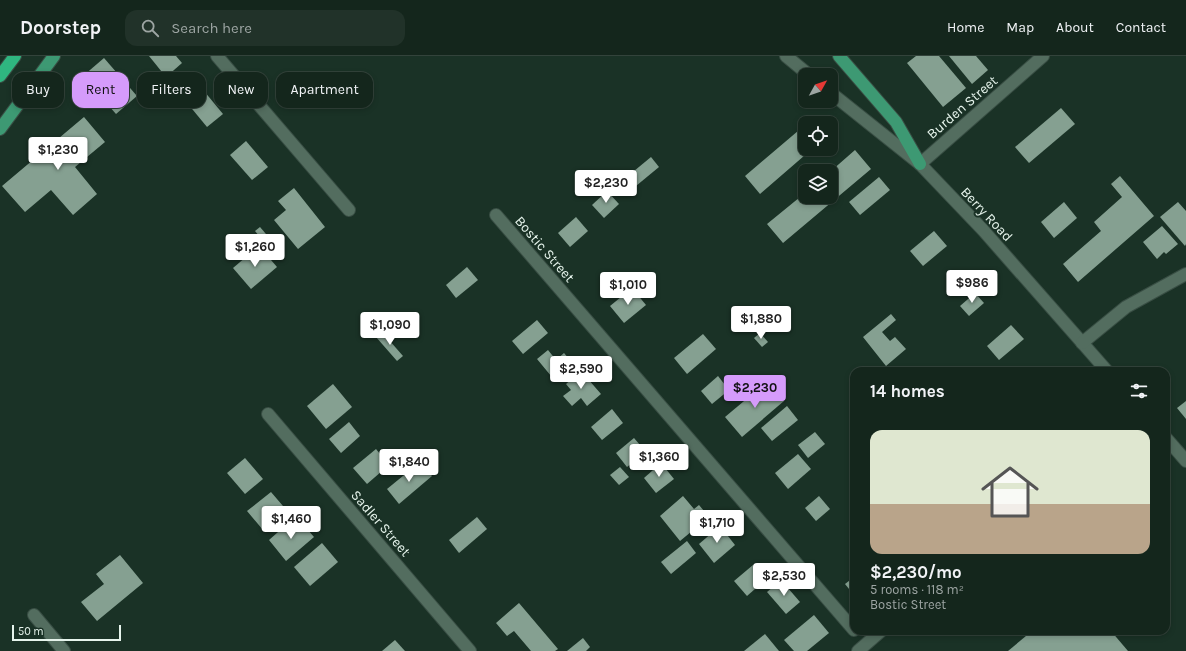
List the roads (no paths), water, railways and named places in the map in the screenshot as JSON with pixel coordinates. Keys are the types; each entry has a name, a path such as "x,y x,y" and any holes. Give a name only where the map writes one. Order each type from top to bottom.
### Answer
{"highway":[{"path":"0,76 15,56"}],"main road":[{"path":"0,129 54,56"},
{"path":"839,56 896,122 920,164"}],"street":[{"path":"217,56 349,210"},
{"path":"786,56 801,68"},
{"name":"Burden Street","path":"920,164 1043,56"},
{"name":"Berry Road","path":"838,99 920,164 983,230 1103,367"},
{"name":"Bostic Street","path":"496,215 850,626"},
{"path":"1082,343 1126,307 1186,274"},
{"name":"Sadler Street","path":"268,414 470,651"},
{"path":"1170,443 1186,461"},
{"path":"34,616 64,651"},
{"name":"Bostic Street","path":"856,635 862,648"},
{"path":"862,648 877,635"}]}
